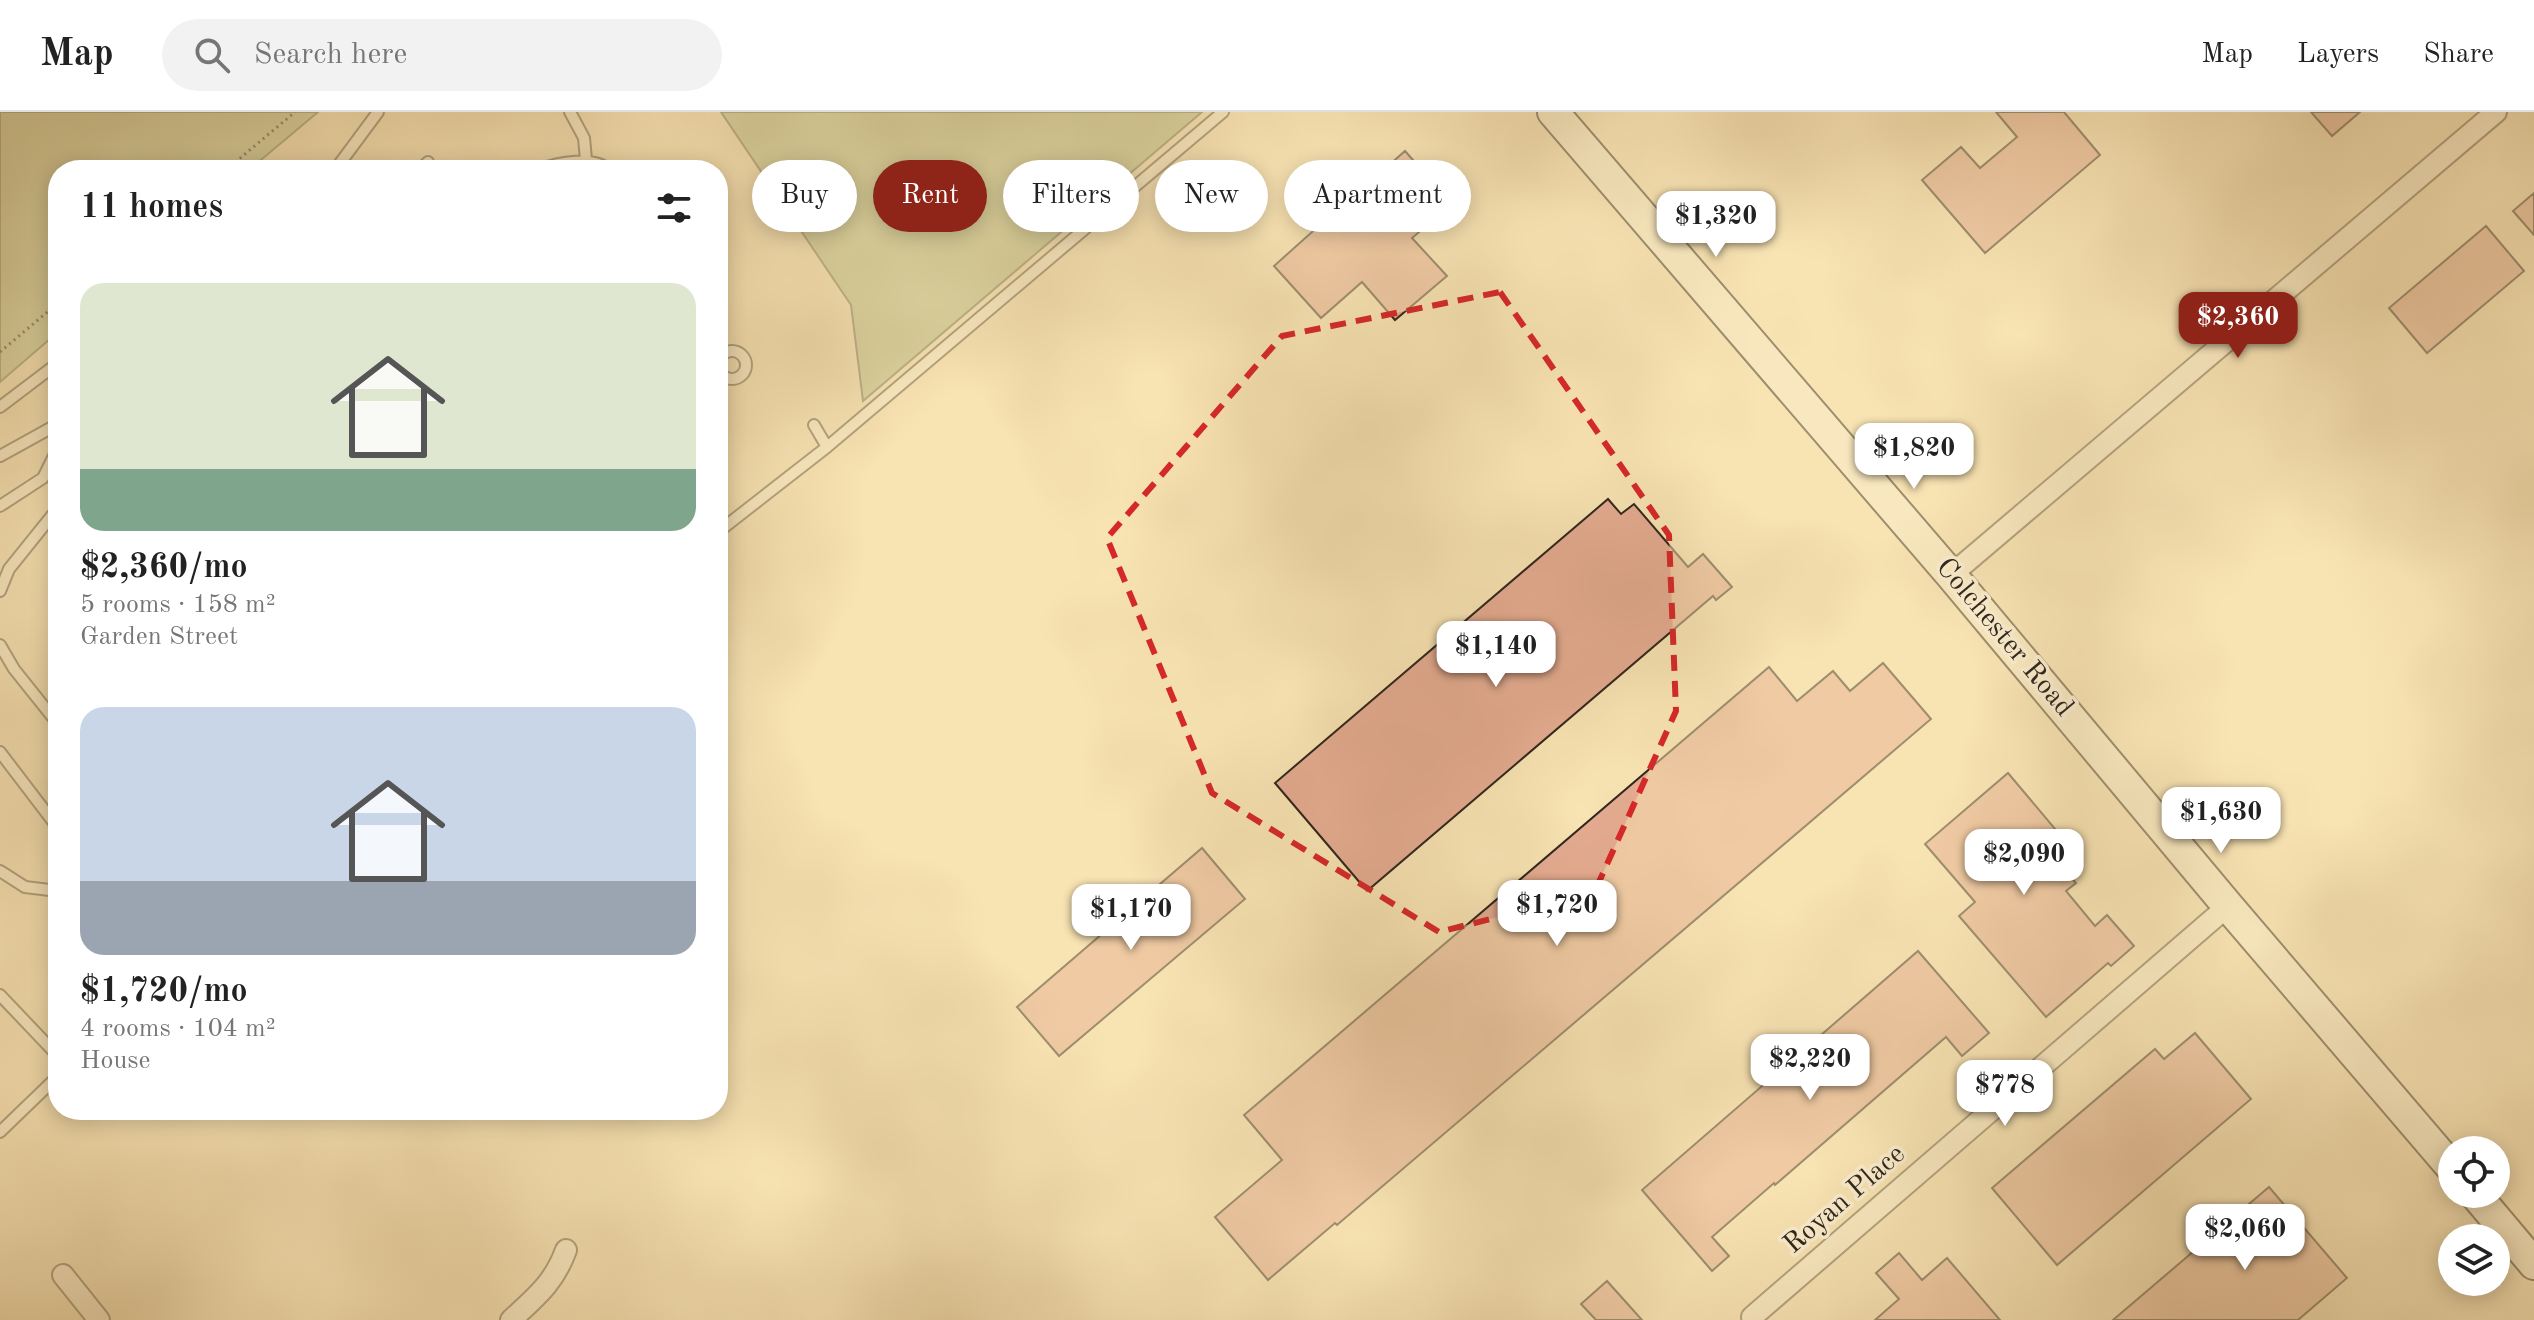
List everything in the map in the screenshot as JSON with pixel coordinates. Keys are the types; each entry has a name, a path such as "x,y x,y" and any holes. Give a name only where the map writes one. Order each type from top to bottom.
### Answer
{"main road":[{"name":"Colchester Road","path":"1553,112 1951,575 2438,1152"},
{"path":"2487,1208 2534,1264"}],"street":[{"path":"1951,575 2496,112"},
{"name":"Royan Place","path":"1751,1318 2228,906"},
{"path":"511,1320 558,1272 566,1250"},
{"path":"63,1275 99,1320"}],"lane":[{"path":"342,160 378,112"},
{"path":"570,112 584,138 586,160"},
{"path":"728,524 827,447 1223,112"},
{"path":"728,350 743,355 747,367 740,377 728,378"},
{"path":"0,407 48,371"},
{"path":"814,425 827,447"},
{"path":"0,456 48,430"},
{"path":"0,506 43,478 48,468"},
{"path":"0,591 9,569 48,520"},
{"path":"0,645 14,669 48,712"},
{"path":"0,752 48,815"},
{"path":"0,871 25,887 48,890"},
{"path":"0,995 48,1045"},
{"path":"0,1132 48,1086"}],"path":[{"path":"238,160 295,112"},
{"path":"0,352 48,311"}],"highlighted area":[{"path":"1500,292 1669,535 1676,711 1594,893 1439,932 1212,793 1107,538 1282,336"}],"green space":[{"path":"0,112 318,112 261,160 48,160 48,341 0,382"},
{"path":"721,112 1202,112 1139,166 1139,160 1003,160 1003,232 1061,232 863,401 851,305 802,232 857,232 857,160 753,160"}],"building":[{"path":"1996,112 2064,112 2100,155 1985,253 1922,180 1961,147 1980,168 2017,137"},
{"path":"2311,112 2360,112 2332,136"},
{"path":"1405,151 1413,160 1395,160"},
{"path":"2534,193 2534,235 2513,211"},
{"path":"2486,226 2524,271 2427,353 2389,308"},
{"path":"1312,232 1419,232 1412,238 1447,276 1395,320 1362,282 1321,318 1274,266"},
{"path":"1608,499 1621,514 1634,504 1688,567 1703,554 1732,587 1716,600 1713,596 1367,891 1275,783"},
{"path":"1883,663 1931,719 1337,1225 1335,1223 1268,1280 1215,1217 1282,1160 1244,1115 1769,667 1797,701 1833,671 1850,691"},
{"path":"2008,773 2056,830 2041,842 2076,883 2066,891 2095,926 2107,915 2134,946 2111,966 2108,963 2046,1017 1959,916 1975,902 1925,844"},
{"path":"1202,848 1245,899 1059,1056 1017,1007"},
{"path":"1918,951 1989,1033 1962,1056 1946,1037 1774,1183 1712,1237 1729,1256 1712,1271 1642,1190"},
{"path":"2195,1033 2251,1099 2057,1265 1992,1188 2155,1049 2164,1059"},
{"path":"2269,1187 2347,1278 2298,1320 2113,1320"},
{"path":"1899,1253 1922,1280 1947,1258 2000,1320 1875,1320 1899,1299 1876,1273"},
{"path":"1607,1281 1642,1320 1596,1320 1581,1304"}]}
